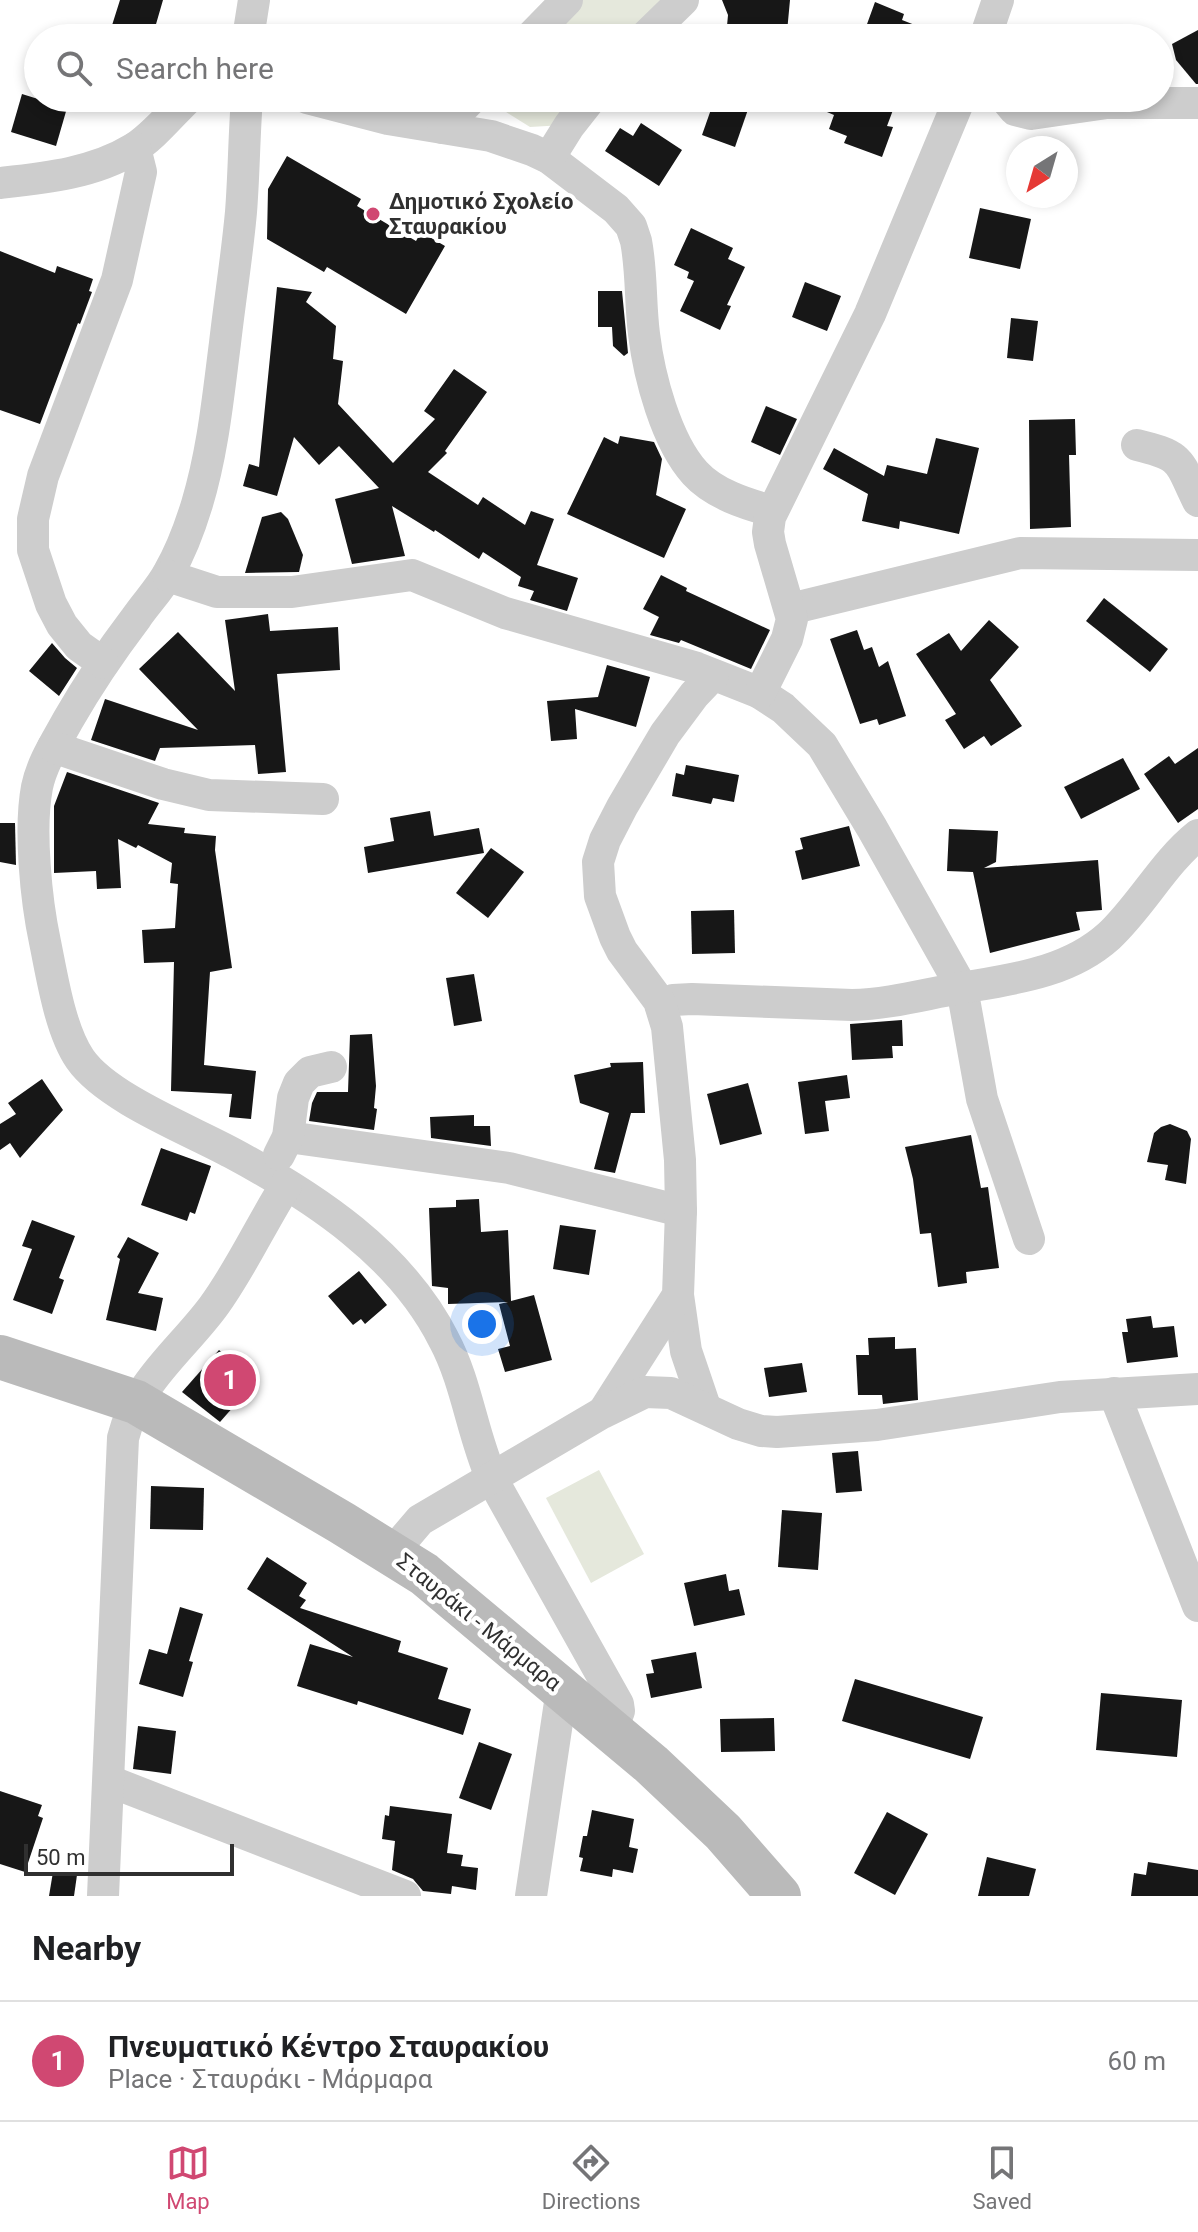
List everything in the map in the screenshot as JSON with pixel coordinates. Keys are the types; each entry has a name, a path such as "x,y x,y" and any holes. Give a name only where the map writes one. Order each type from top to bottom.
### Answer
{"street":[{"path":"250,24 254,0"},
{"path":"544,24 567,0"},
{"path":"658,24 683,0"},
{"path":"1174,103 1198,103"},
{"path":"0,183 101,166 135,148 173,112"},
{"path":"246,112 240,216 213,438 195,509 168,576 103,663 53,747 37,786 34,814 38,899 50,965 76,1053 94,1076 129,1099 278,1180 356,1234 405,1281 428,1312 445,1340 480,1453 492,1479 618,1704 619,1711 612,1729"},
{"path":"361,112 491,136 549,158 616,209 633,231 639,259 647,356 666,420 686,461 695,473 718,491 772,511"},
{"path":"443,128 458,112"},
{"path":"549,158 580,112"},
{"path":"760,693 792,627 790,609 768,532 772,511 870,314 954,112"},
{"path":"1023,112 1045,112"},
{"path":"103,663 79,646 62,625 51,604 33,550 33,519 43,476 117,280 141,172 135,148"},
{"path":"1137,445 1177,459 1198,501"},
{"path":"790,609 1020,553 1198,555"},
{"path":"168,576 217,592 292,592 412,575 505,613 684,664 760,693 783,708 822,745 962,988 982,1099 1029,1239"},
{"path":"705,1407 686,1351 678,1295 681,1211 670,1048 661,1006 615,937 600,896 598,862 622,807 665,734 713,675"},
{"path":"53,747 163,784 209,795 323,799"},
{"path":"661,1006 673,1000 692,999 864,1005 1052,970 1091,951 1123,921 1174,858 1198,835"},
{"path":"103,1896 123,1438 136,1402 166,1360 215,1304 278,1180 293,1098 299,1083 310,1072 331,1067"},
{"path":"288,1137 509,1168 681,1211"},
{"path":"602,1413 678,1295"},
{"name":"Σταυράκι - Μάρμαρα","path":"0,1357 136,1402 392,1553 466,1608 612,1729 723,1832 779,1896"},
{"path":"392,1553 420,1520 602,1413 651,1391 671,1393 748,1428 777,1432 877,1425 1027,1401 1198,1389"},
{"path":"1114,1393 1198,1606"},
{"path":"531,1896 562,1689"},
{"path":"109,1781 405,1896"}],"shaded area":[{"path":"579,0 661,0 639,24 556,24"},
{"path":"506,112 574,112 564,125 530,127"},
{"path":"599,1470 644,1554 591,1583 546,1498"}],"building":[{"path":"120,0 163,0 156,24 112,24"},
{"path":"722,0 790,0 788,24 727,24 728,15"},
{"path":"875,2 904,14 902,20 912,24 867,24"},
{"path":"1198,30 1198,84 1176,60 1174,43"},
{"path":"22,94 24,112 66,112 56,146 11,132"},
{"path":"710,112 747,112 735,147 702,135"},
{"path":"827,112 892,112 887,126 893,127 882,157 844,143 847,136 829,129 834,115"},
{"path":"641,123 682,150 659,186 605,151 620,128 633,136"},
{"path":"287,156 361,199 357,206 416,241 421,232 445,246 406,314 327,267 324,272 267,239 268,189"},
{"path":"980,208 1031,219 1020,269 969,258"},
{"path":"691,228 733,248 728,259 745,267 727,305 731,306 720,330 680,311 694,281 687,278 689,272 674,265"},
{"path":"0,251 55,273 57,266 93,279 89,291 92,292 40,424 0,410"},
{"path":"805,282 841,296 827,331 792,317"},
{"path":"277,287 312,292 306,302 336,326 333,359 343,361 338,404 393,463 435,419 424,411 454,369 487,392 445,451 447,453 428,472 478,505 483,497 525,525 531,511 554,519 537,565 578,578 567,611 530,600 534,591 518,586 521,577 483,552 479,559 392,506 405,556 352,564 335,499 379,488 339,446 319,465 294,437 277,496 243,486 249,464 259,467"},
{"path":"598,291 622,291 628,353 624,356 613,346 612,327 598,327"},
{"path":"1011,318 1038,321 1033,361 1007,358"},
{"path":"766,406 797,419 780,455 751,442"},
{"path":"1075,419 1076,455 1069,455 1071,527 1030,529 1029,420"},
{"path":"620,436 654,442 662,459 656,495 686,509 664,558 567,514 604,437 618,444"},
{"path":"936,438 979,448 959,534 900,521 899,529 862,521 868,494 823,469 834,448 884,476 887,465 927,474"},
{"path":"281,512 288,519 303,555 299,572 245,573 262,517"},
{"path":"661,575 687,588 686,591 770,630 751,669 681,640 679,643 650,635 659,617 643,609"},
{"path":"1104,598 1168,649 1150,672 1086,621"},
{"path":"268,614 270,631 338,627 340,670 277,674 286,772 258,774 255,745 160,748 155,761 91,740 105,699 198,730 139,669 178,632 235,691 225,620"},
{"path":"989,620 1019,647 990,680 1022,726 991,746 984,736 964,749 945,720 956,714 916,654 949,633 961,651"},
{"path":"857,630 864,650 872,647 879,667 888,661 906,716 879,725 877,719 860,724 830,639"},
{"path":"52,643 77,668 59,696 29,671"},
{"path":"607,665 650,677 636,727 575,709 577,739 551,741 547,701 598,697"},
{"path":"1198,748 1198,809 1178,823 1144,774 1169,756 1175,764"},
{"path":"1123,758 1140,789 1081,819 1064,787"},
{"path":"686,765 739,775 734,802 713,798 711,804 672,796 676,773 684,775"},
{"path":"67,772 159,803 148,824 185,828 184,833 216,836 215,850 232,968 210,972 204,1065 256,1071 251,1119 229,1117 232,1094 171,1091 174,962 144,963 142,930 175,928 178,884 170,883 172,863 138,845 136,848 118,839 121,888 97,889 96,871 54,873 54,806"},
{"path":"430,811 434,836 479,828 484,853 368,873 364,847 394,841 390,818"},
{"path":"0,823 15,823 16,865 0,862"},
{"path":"849,826 860,866 802,880 795,851 803,849 800,838"},
{"path":"949,829 998,831 996,862 984,868 1098,860 1102,910 1076,912 1080,930 990,953 973,872 947,871"},
{"path":"491,848 524,872 488,918 456,893"},
{"path":"734,910 735,953 692,954 691,911"},
{"path":"474,974 482,1021 454,1026 446,978"},
{"path":"902,1020 903,1046 892,1046 893,1058 852,1060 850,1024"},
{"path":"372,1034 376,1086 374,1108 377,1109 374,1130 309,1121 317,1092 348,1092 350,1035"},
{"path":"643,1062 645,1113 631,1113 615,1173 594,1169 609,1113 580,1103 574,1075 611,1067 610,1063"},
{"path":"847,1075 850,1098 825,1101 829,1131 805,1134 798,1082"},
{"path":"42,1079 63,1110 20,1158 10,1143 0,1150 0,1124 16,1114 8,1103"},
{"path":"748,1083 762,1134 720,1145 707,1094"},
{"path":"474,1115 474,1126 490,1126 491,1146 431,1138 430,1117"},
{"path":"1170,1124 1187,1131 1191,1139 1186,1184 1165,1180 1168,1165 1147,1162 1154,1133"},
{"path":"971,1135 981,1188 988,1187 999,1268 966,1272 967,1283 938,1287 931,1233 920,1234 913,1179 905,1147"},
{"path":"161,1148 211,1166 195,1214 190,1212 187,1221 141,1205"},
{"path":"479,1199 481,1232 508,1230 511,1301 534,1295 552,1360 505,1372 498,1349 510,1346 499,1304 508,1302 448,1304 448,1288 432,1286 429,1208 456,1207 456,1200"},
{"path":"32,1220 75,1236 59,1278 64,1280 52,1314 13,1300 32,1249 22,1246"},
{"path":"560,1225 596,1230 589,1275 553,1269"},
{"path":"128,1237 159,1253 138,1293 163,1298 156,1331 106,1320 120,1259 117,1257"},
{"path":"359,1271 387,1305 365,1324 361,1319 353,1325 328,1296"},
{"path":"1151,1316 1153,1328 1174,1326 1178,1357 1127,1363 1122,1332 1128,1332 1126,1319"},
{"path":"895,1337 895,1349 916,1348 918,1400 883,1404 882,1395 858,1395 856,1355 869,1355 868,1338"},
{"path":"219,1350 256,1381 220,1422 182,1392"},
{"path":"802,1363 807,1392 769,1397 764,1368"},
{"path":"858,1451 862,1491 836,1493 832,1453"},
{"path":"151,1486 204,1488 203,1530 150,1529"},
{"path":"782,1510 822,1513 818,1570 778,1567"},
{"path":"267,1557 307,1583 299,1596 306,1600 300,1608 401,1641 398,1652 448,1668 438,1699 471,1709 463,1735 358,1701 357,1705 297,1686 310,1644 353,1657 247,1589"},
{"path":"726,1574 729,1591 739,1589 745,1615 694,1626 684,1583"},
{"path":"180,1607 203,1614 189,1661 193,1662 183,1697 139,1684 149,1649 167,1654"},
{"path":"696,1652 702,1688 651,1698 646,1674 654,1673 651,1660"},
{"path":"855,1679 983,1717 970,1759 842,1721"},
{"path":"1101,1693 1182,1700 1177,1757 1096,1750"},
{"path":"774,1718 775,1751 721,1752 720,1719"},
{"path":"138,1726 176,1731 171,1774 133,1769"},
{"path":"479,1742 512,1754 491,1810 459,1798"},
{"path":"0,1791 42,1805 38,1816 43,1818 25,1872 0,1864"},
{"path":"390,1806 452,1814 447,1853 463,1855 461,1866 478,1868 476,1890 452,1886 451,1894 423,1891 413,1879 392,1870 395,1841 382,1839 385,1815 389,1816"},
{"path":"592,1810 634,1819 629,1847 638,1849 633,1873 613,1869 612,1877 580,1871 583,1836 587,1836"},
{"path":"887,1812 928,1834 895,1895 854,1873"},
{"path":"987,1857 1036,1869 1029,1896 978,1896"},
{"path":"1148,1862 1198,1870 1198,1896 1131,1896 1134,1873 1146,1875"},
{"path":"53,1872 77,1875 74,1896 49,1896"}],"place":[{"name":"Δημοτικό Σχολείο Σταυρακίου","path":"373,214"},
{"name":"Πνευματικό Κέντρο Σταυρακίου","path":"230,1380"}]}
